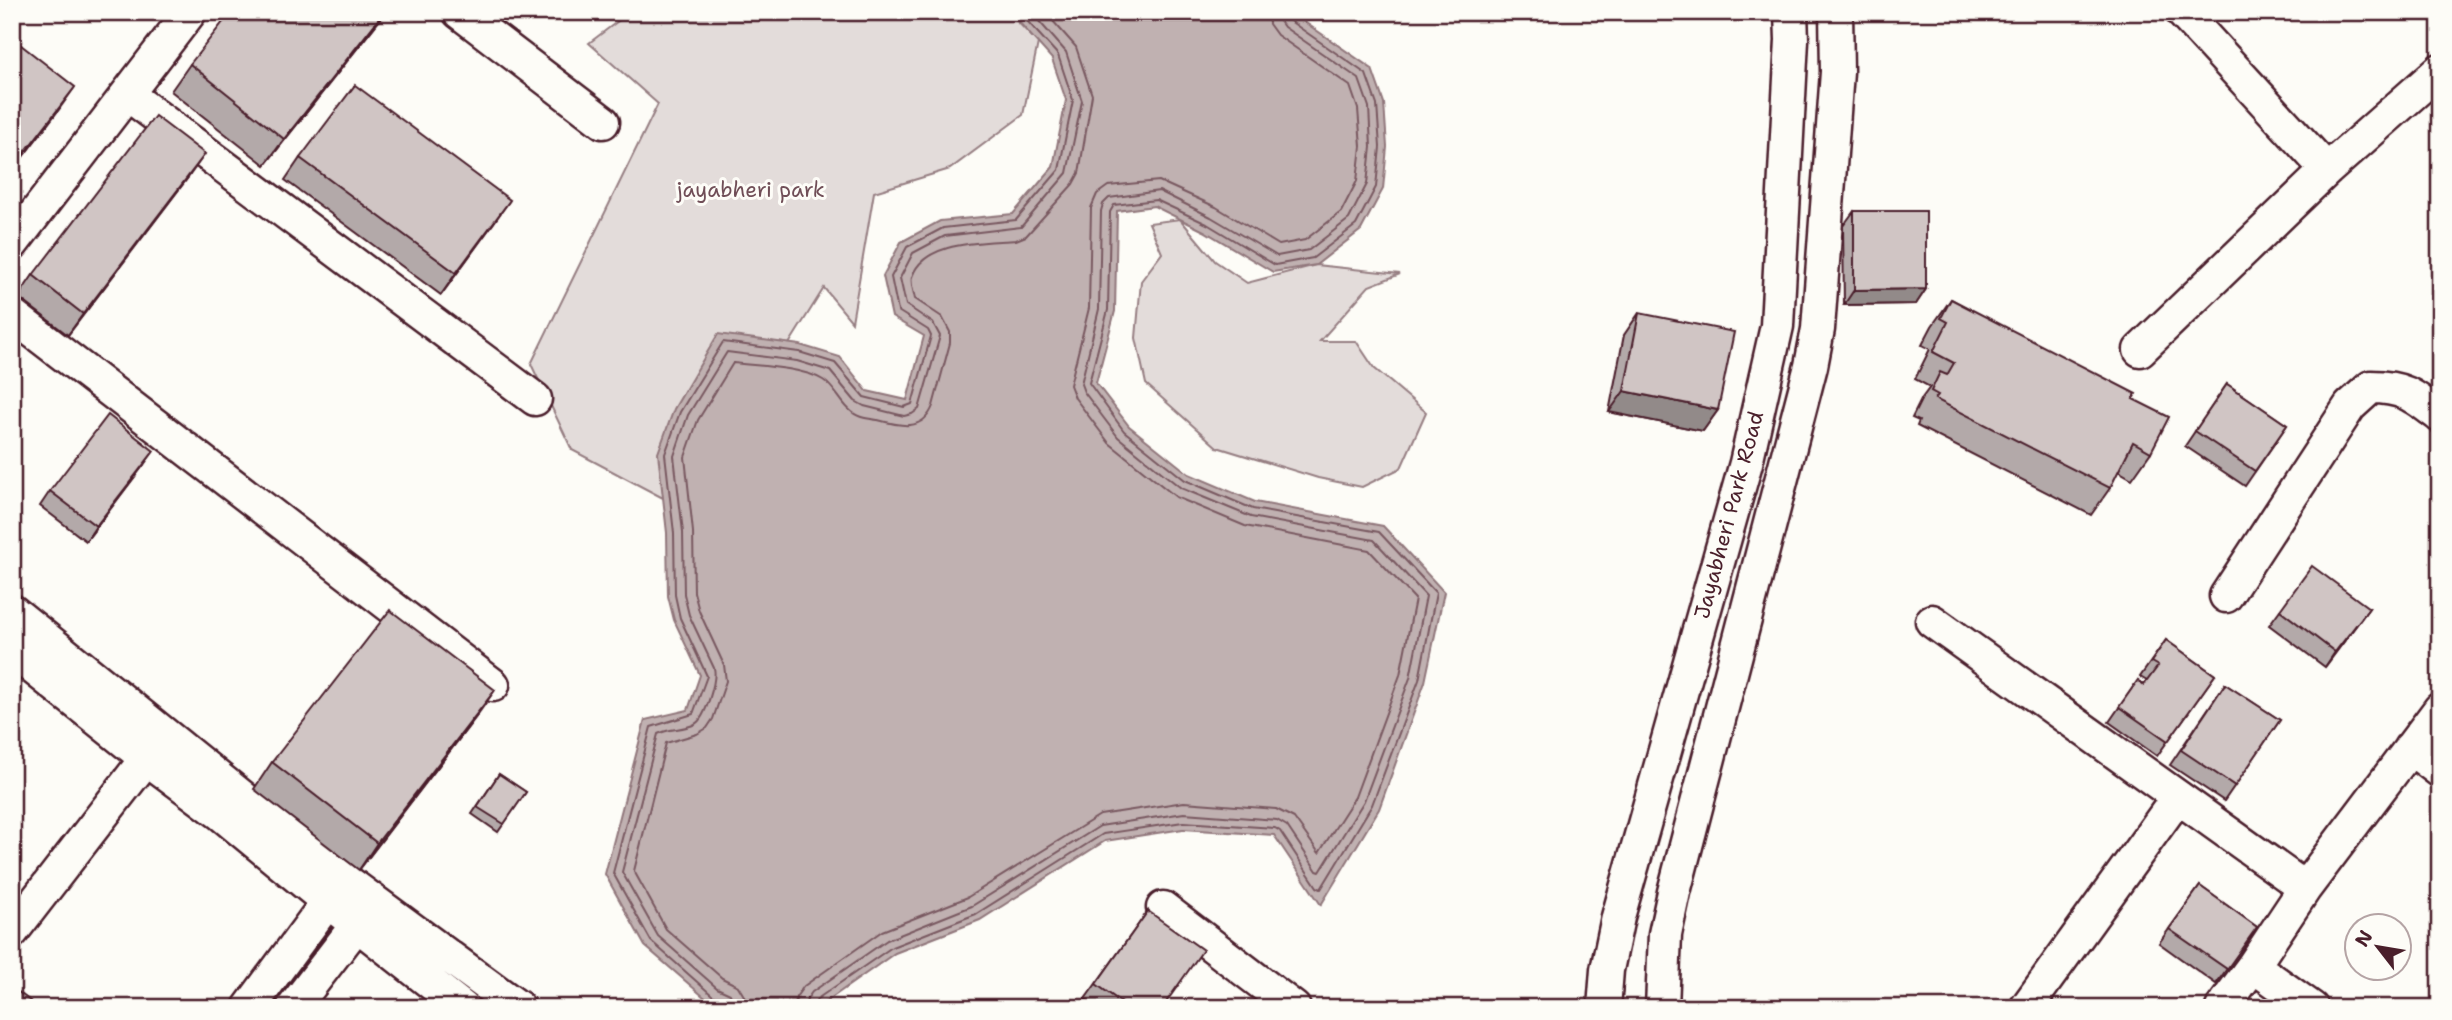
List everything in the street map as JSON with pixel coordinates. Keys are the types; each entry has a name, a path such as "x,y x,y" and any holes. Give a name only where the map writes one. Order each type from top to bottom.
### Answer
{"street":[{"path":"12,244 190,12"},
{"path":"459,12 603,122"},
{"name":"Jayabheri Park Road","path":"1604,1008 1606,970 1618,917 1746,463 1777,326 1792,40 1791,12"},
{"name":"Jayabheri Park Road","path":"1662,1008 1665,934 1674,892 1811,366 1818,330 1837,72 1836,12"},
{"path":"2182,12 2327,170"},
{"path":"2140,349 2327,170 2440,70"},
{"path":"127,94 535,399"},
{"path":"12,315 493,685"},
{"path":"2226,596 2350,406 2371,387 2392,387 2410,393 2440,416"},
{"path":"12,611 222,814 366,912 519,1008"},
{"path":"1932,621 2305,888"},
{"path":"12,651 155,747"},
{"path":"2222,1008 2305,888 2440,709"},
{"path":"12,932 155,747"},
{"path":"2410,748 2440,771"},
{"path":"2026,1008 2178,797"},
{"path":"249,1008 336,891"},
{"path":"1163,908 1294,1008"},
{"path":"293,1008 366,912"},
{"path":"366,912 463,1008"},
{"path":"2253,966 2312,1008"}],"green space":[{"name":"jayabheri park","path":"630,12 1008,12 1038,43 1023,115 950,169 874,192 852,322 824,288 789,344 729,336 663,498 572,450 531,364 658,104 589,43"},
{"path":"1180,219 1215,261 1247,283 1316,265 1400,274 1369,286 1320,341 1356,341 1374,368 1426,412 1401,468 1362,487 1318,478 1217,447 1146,384 1136,338 1141,281 1162,253 1149,223"}],"water":[{"path":"1010,12 1290,12 1372,69 1384,103 1387,147 1383,189 1361,230 1316,265 1273,272 1204,231 1154,206 1117,211 1115,311 1096,383 1129,426 1189,474 1255,502 1383,526 1444,592 1425,682 1379,809 1321,905 1274,835 1183,829 1105,841 980,920 895,953 817,1008 741,1008 711,1003 645,946 605,874 645,720 688,710 700,675 674,620 668,596 667,533 658,453 674,409 718,334 800,345 840,357 867,391 907,400 924,336 892,317 883,276 901,242 940,221 1013,214 1053,167 1066,100 1052,59"}],"building":[{"path":"231,12 384,12 284,139 190,64"},
{"path":"12,38 75,87 21,157 12,151"},
{"path":"355,85 510,200 456,273 300,158"},
{"path":"155,116 205,154 83,314 33,275"},
{"path":"1854,211 1926,211 1926,289 1854,290"},
{"path":"1951,299 2136,394 2133,399 2169,417 2151,452 2133,442 2110,488 1935,399 1938,395 1931,391 1940,372 1947,375 1954,363 1933,352 1948,322 1941,318"},
{"path":"1639,313 1734,332 1718,410 1624,391"},
{"path":"2227,384 2287,425 2255,471 2195,431"},
{"path":"108,415 154,451 96,526 50,491"},
{"path":"2312,566 2369,608 2335,652 2280,610"},
{"path":"390,610 495,690 377,843 272,762"},
{"path":"2166,640 2215,675 2168,741 2119,707 2138,680 2144,685 2158,666 2151,662"},
{"path":"2225,684 2280,720 2235,786 2181,750"},
{"path":"499,774 526,792 504,824 477,807"},
{"path":"2200,886 2257,927 2227,969 2169,929"},
{"path":"1148,911 1203,950 1162,1008 1129,1008 1096,984"},
{"path":"12,987 39,1008 12,1008"}]}
